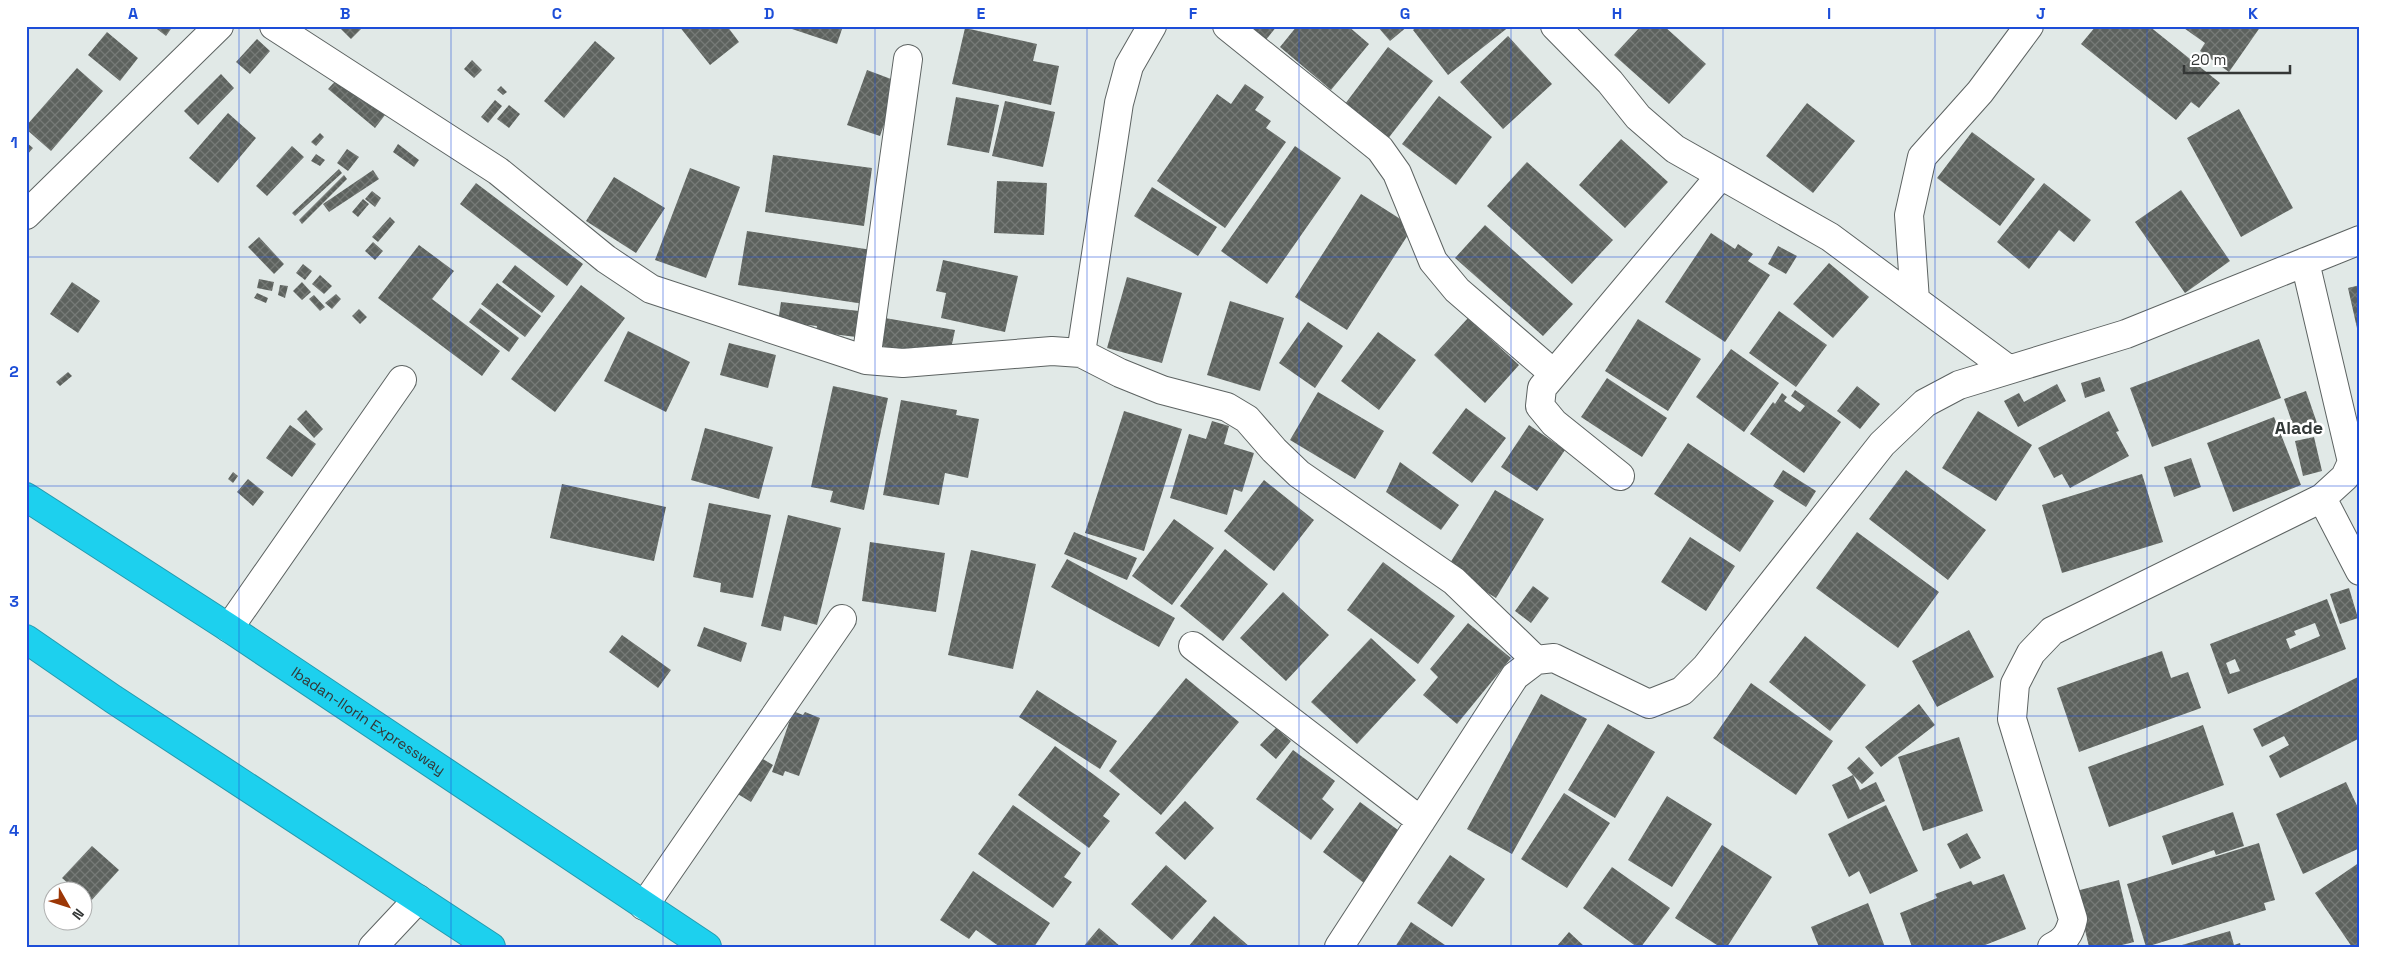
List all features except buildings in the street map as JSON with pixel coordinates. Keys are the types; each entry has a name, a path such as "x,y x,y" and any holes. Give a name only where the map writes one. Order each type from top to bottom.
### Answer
{"highway":[{"name":"Ibadan-Ilorin Expressway","path":"26,497 228,628 707,947"},
{"path":"26,639 113,699 491,947"}],"street":[{"path":"26,216 219,26"},
{"path":"274,26 498,171 606,259 651,289 866,360 903,363 1052,352 1081,353 1120,373 1162,390 1227,407 1248,419 1274,450 1299,474 1454,581 1536,660"},
{"path":"1081,353 1119,103 1129,66 1152,26"},
{"path":"1227,26 1380,149 1397,173 1433,261 1457,290 1553,373"},
{"path":"1555,26 1610,82 1638,117 1675,149 1830,237 2008,369"},
{"path":"1916,300 1909,215 1922,157 1980,92 2029,26"},
{"path":"866,360 908,58"},
{"path":"1620,476 1554,423 1540,406 1542,388 1721,175"},
{"path":"1339,947 1515,676 1536,660 1554,658 1649,704 1682,691 1706,667 1882,444 1925,403 1959,385 2126,334 2360,240"},
{"path":"2052,947 2059,944 2070,932 2073,919 2012,719 2015,684 2031,653 2052,631 2322,498 2345,477 2352,462 2305,262"},
{"path":"228,628 402,380"},
{"path":"2322,498 2360,571"},
{"path":"644,906 842,619"},
{"path":"1193,646 1421,821"},
{"path":"374,947 418,899"}],"district":[{"name":"Alade","path":"2299,428"}]}
